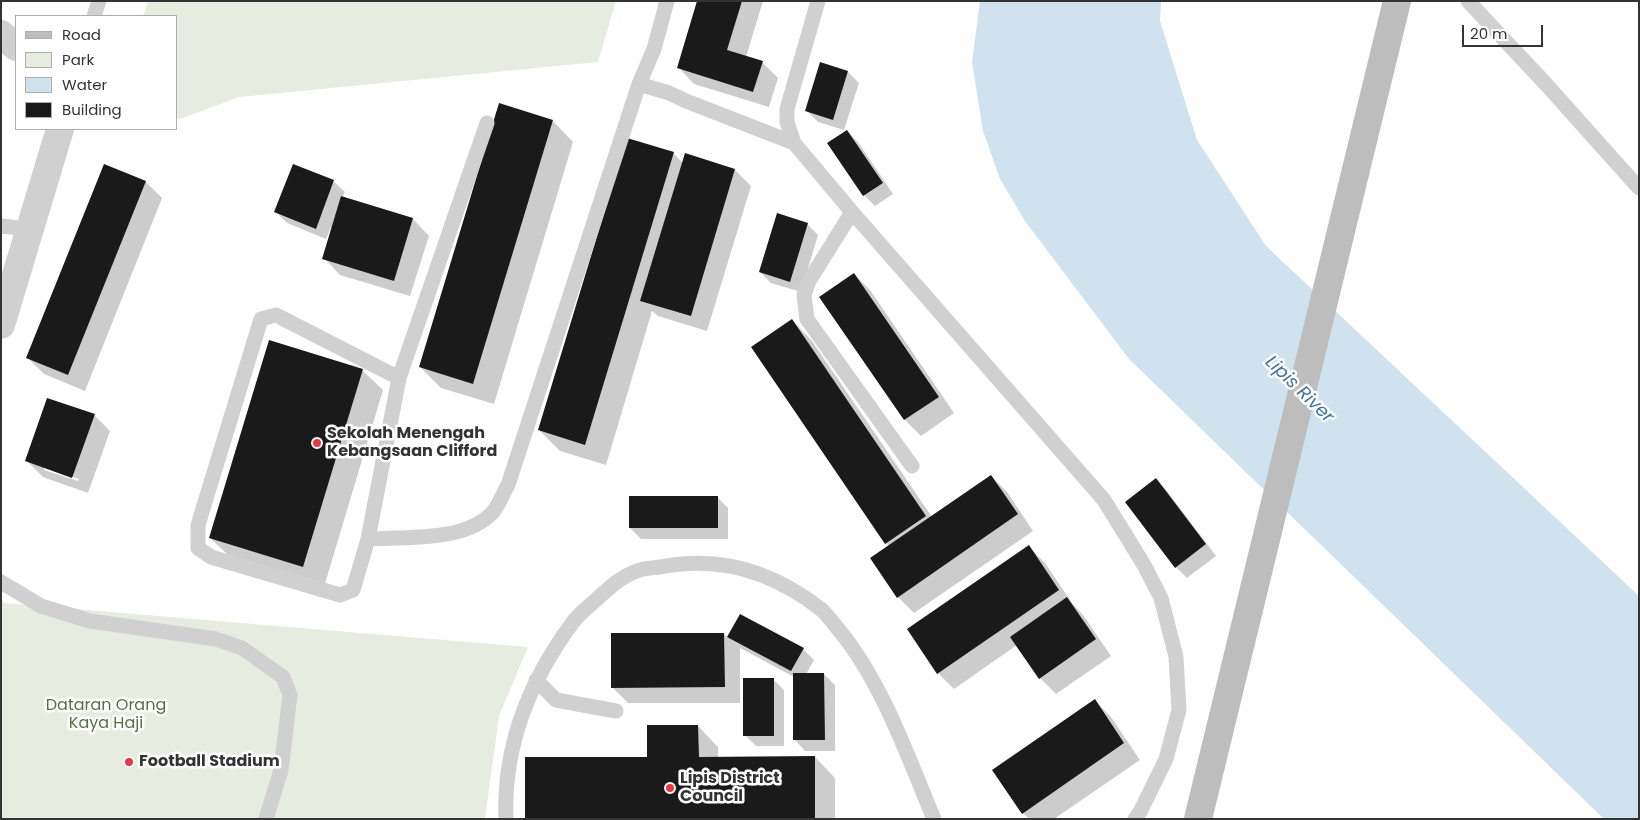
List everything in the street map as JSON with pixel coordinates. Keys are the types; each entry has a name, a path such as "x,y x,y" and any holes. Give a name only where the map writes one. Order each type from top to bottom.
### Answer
{"main road":[{"path":"1198,819 1397,1"}],"street":[{"path":"1,34 15,45"},
{"path":"1,325 60,130"}],"lane":[{"path":"94,15 99,1"},
{"path":"368,538 441,536 471,528 493,512 508,485 639,84 654,49 667,1"},
{"path":"818,1 787,109 787,122 794,143 1104,500 1144,565 1161,598 1176,657 1179,710 1166,759 1135,819"},
{"path":"1468,1 1639,188"},
{"path":"639,84 670,93 794,143"},
{"path":"399,378 276,315 261,319 198,524 198,548 211,557 340,595 353,590 368,538 399,378 487,123"},
{"path":"852,212 808,281 804,295 807,319 912,466"},
{"path":"1,226 30,229"},
{"path":"506,819 506,786 512,747 523,710 536,680 574,621 612,586 637,571 678,563 716,563 757,573 787,586 823,612 854,648 884,703 934,819"},
{"path":"1,582 41,606 90,621 216,639 242,648 283,677 290,695 280,770 266,819"},
{"path":"536,680 556,700 616,710"}],"green space":[{"path":"148,1 616,1 598,62 239,97 180,119 178,118 178,15 143,15"},
{"name":"Dataran Orang Kaya Haji","path":"1,599 4,603 528,647 499,716 485,819 1,819"}],"water":[{"name":"Lipis River","path":"980,1 1161,1 1160,21 1197,140 1266,246 1639,596 1639,819 1604,819 1129,359 1025,221 1000,179 983,131 972,62"}],"building":[{"path":"697,1 742,1 727,50 763,61 753,92 677,68"},
{"path":"820,62 848,71 833,120 805,111"},
{"path":"499,103 553,120 473,384 419,367"},
{"path":"847,130 883,183 863,196 827,143"},
{"path":"627,138 674,152 585,445 538,430"},
{"path":"685,153 735,169 691,316 640,301"},
{"path":"104,164 146,181 68,375 26,358"},
{"path":"293,164 334,180 316,229 274,212"},
{"path":"341,196 413,218 394,281 322,259"},
{"path":"777,213 808,223 790,282 759,272"},
{"path":"854,273 939,397 904,420 819,297"},
{"path":"792,319 926,516 885,544 751,347"},
{"path":"269,340 363,369 303,567 209,538"},
{"path":"47,398 95,414 72,478 25,461"},
{"path":"991,475 1018,514 897,598 870,558"},
{"path":"1156,478 1206,544 1175,568 1125,502"},
{"path":"629,496 718,496 718,528 629,528"},
{"path":"1029,545 1059,590 937,674 907,629"},
{"path":"1067,597 1096,639 1039,679 1010,637"},
{"path":"740,614 804,648 791,671 727,637"},
{"path":"611,633 724,633 725,687 611,688"},
{"path":"793,673 824,673 825,740 793,740"},
{"path":"743,678 774,678 774,736 743,736"},
{"path":"1095,699 1124,743 1022,814 992,770"},
{"name":"Lipis District Council","path":"647,725 698,725 699,757 815,756 815,819 525,819 525,757 647,757"}],"place":[{"name":"Sekolah Menengah Kebangsaan Clifford","path":"317,443"},
{"name":"Football Stadium","path":"129,762"},
{"name":"Lipis District Council","path":"670,788"}]}
